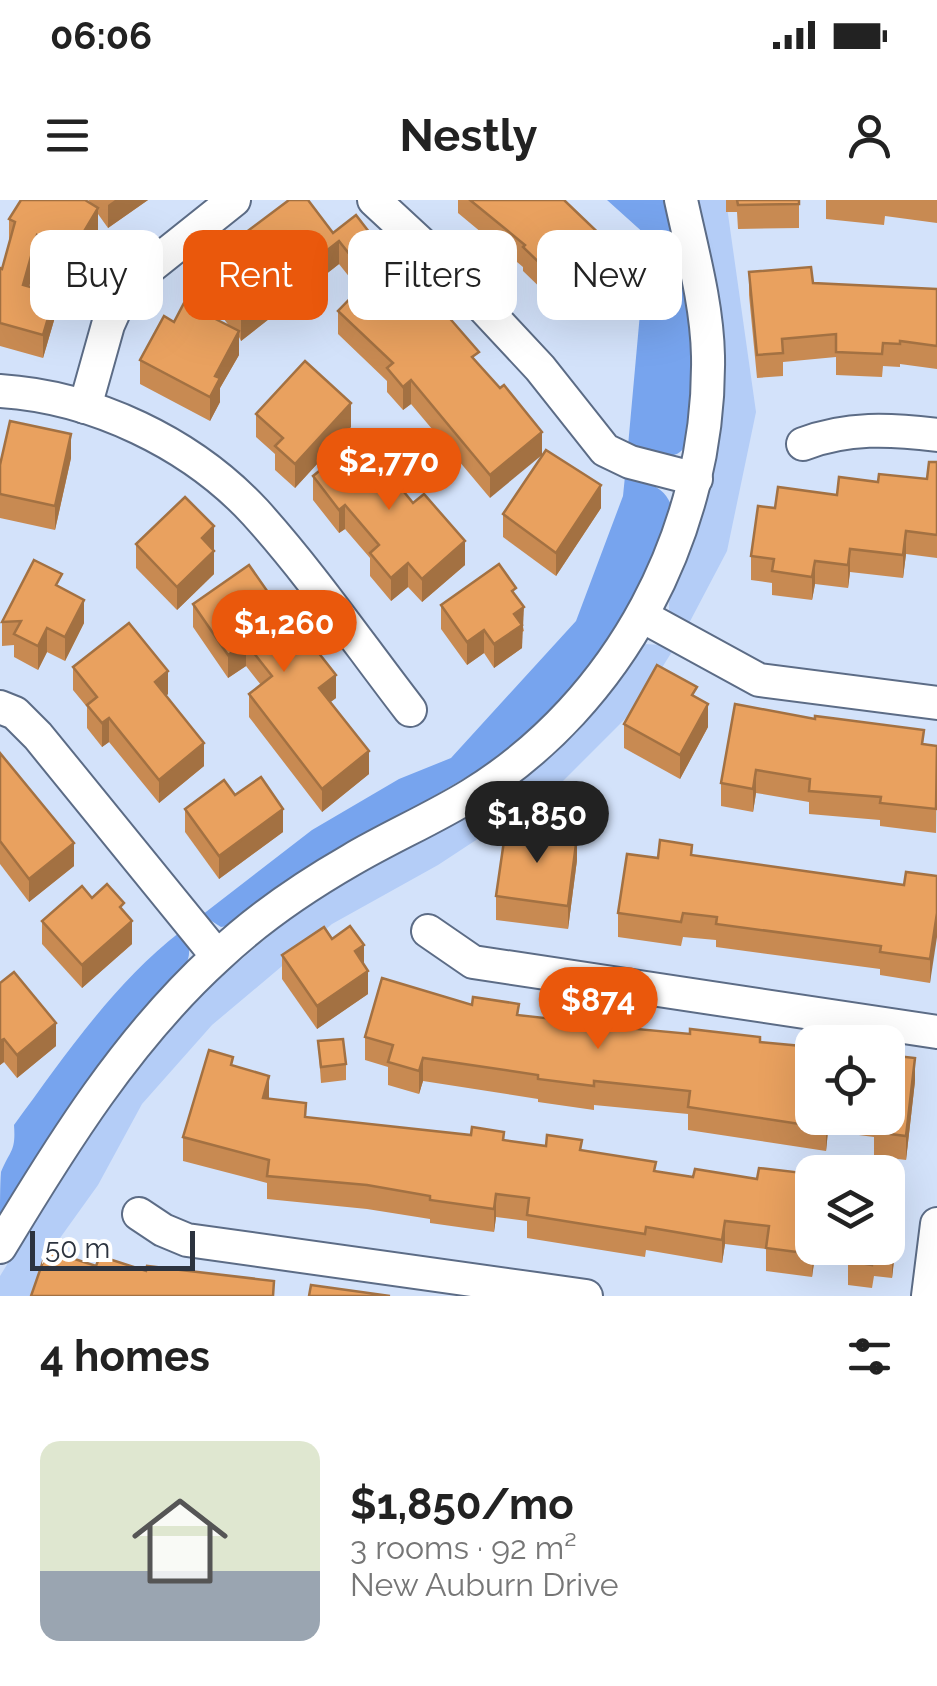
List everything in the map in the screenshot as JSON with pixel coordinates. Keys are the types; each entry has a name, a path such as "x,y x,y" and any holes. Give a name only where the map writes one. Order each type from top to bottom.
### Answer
{"street":[{"path":"85,407 108,326 125,287 234,200"},
{"path":"374,200 442,263 540,368 605,450 630,462 696,478"},
{"path":"0,1247 101,1090 158,1017 218,956 278,908 349,861 472,794 529,752 615,659 664,576 696,478 706,425 708,354 681,200"},
{"path":"0,391 32,393 85,407 138,427 195,460 254,510 410,710"},
{"path":"803,444 828,434 867,430 937,435"},
{"path":"642,616 759,680 937,703"},
{"path":"0,706 16,713 38,736 218,956"},
{"path":"428,931 473,962 937,1032"},
{"path":"139,1214 187,1240 586,1296"},
{"path":"928,1296 937,1224"}],"shaded area":[{"path":"607,200 666,200 673,230 640,230"},
{"path":"696,200 726,200 756,412 727,551 687,627 669,610 669,598 693,544 709,485"},
{"path":"682,278 692,361 686,445 675,455 628,446 639,320 682,320"},
{"path":"625,476 659,489 672,507 642,586 587,671 547,714 477,771 334,854 233,925 221,927 202,915 312,830 399,779 451,758 576,621 623,496"},
{"path":"644,644 673,650 638,706 557,787 438,865 332,924 212,1025 142,1104 98,1185 55,1245 32,1296 0,1296 0,1276 89,1131 186,1006 295,914 366,869"},
{"path":"180,932 189,948 185,967 0,1221 1,1172 13,1146 14,1125 111,998"}],"building":[{"path":"21,200 85,200 98,208 85,230 30,230 30,260 23,285 30,287 30,320 47,320 43,335 0,323 0,268 15,222 9,219"},
{"path":"289,200 308,200 333,233 356,215 368,230 348,230 348,252 339,241 328,250 328,230 249,230"},
{"path":"470,200 564,200 595,230 537,230 537,261 517,238 517,230 507,230"},
{"path":"737,200 799,200 799,204 738,205"},
{"path":"811,267 813,283 937,289 937,346 900,341 883,343 882,354 836,352 836,334 782,339 783,353 757,355 749,272"},
{"path":"348,301 348,320 451,320 479,352 472,357 500,388 504,385 542,432 490,475 411,380 403,387 387,368 393,363 338,311"},
{"path":"183,305 183,320 217,320 239,331 215,376 220,378 210,397 140,360 164,316 174,322"},
{"path":"305,361 351,403 295,464 275,446 283,438 256,414"},
{"path":"10,421 71,434 55,506 0,494 0,465"},
{"path":"360,438 413,503 424,494 465,541 422,579 408,563 391,578 370,553 379,545 345,505 339,510 313,476"},
{"path":"546,450 601,485 556,553 503,514"},
{"path":"929,462 937,462 937,535 906,531 903,555 850,549 848,565 815,561 812,577 772,571 774,559 751,556 758,506 775,508 778,487 837,495 839,477 878,482 879,474 927,479"},
{"path":"185,497 214,526 202,538 214,551 177,587 136,544"},
{"path":"34,560 62,574 56,585 84,600 65,637 47,628 38,646 14,634 21,621 2,622"},
{"path":"499,564 524,607 514,614 522,625 494,644 484,630 467,642 441,605"},
{"path":"249,565 295,631 299,628 336,675 319,688 369,751 322,789 249,694 272,676 246,643 228,655 193,604"},
{"path":"129,623 168,671 155,682 204,743 159,780 109,718 102,723 87,705 97,697 73,667"},
{"path":"657,665 697,687 692,695 708,704 680,755 624,724"},
{"path":"735,704 815,719 924,730 922,744 937,746 936,809 880,803 881,797 809,791 810,779 756,770 753,789 721,783"},
{"path":"0,753 74,843 29,879 0,841"},
{"path":"261,777 283,809 219,856 185,809 224,780 235,795"},
{"path":"506,827 577,836 568,906 496,896"},
{"path":"660,840 692,845 691,855 904,885 906,872 937,876 937,913 930,959 880,952 881,946 716,924 717,917 683,913 681,922 618,913 627,854 658,858"},
{"path":"107,884 124,903 120,907 132,921 82,965 42,921 82,886 92,898"},
{"path":"350,926 364,945 355,951 368,971 317,1006 282,955 324,927 332,939"},
{"path":"14,972 56,1023 17,1055 4,1039 0,1041 0,983"},
{"path":"382,978 472,1005 473,997 519,1004 517,1015 571,1021 573,1008 638,1017 636,1029 690,1034 690,1029 760,1037 760,1042 795,1045 795,1123 688,1107 690,1091 594,1081 594,1086 423,1058 419,1071 388,1062 393,1045 365,1037"},
{"path":"343,1039 346,1064 321,1067 318,1041"},
{"path":"209,1050 233,1057 231,1065 269,1076 263,1098 306,1103 305,1117 471,1135 472,1127 504,1132 503,1140 546,1146 547,1135 582,1140 580,1150 656,1162 654,1171 693,1177 695,1169 757,1179 759,1168 795,1172 795,1252 766,1248 769,1226 725,1221 722,1240 646,1227 645,1234 527,1215 529,1198 496,1194 494,1209 430,1200 430,1196 367,1185 267,1176 269,1160 183,1137"},
{"path":"905,1057 915,1058 906,1136 898,1135 905,1135"},
{"path":"47,1250 96,1266 100,1256 146,1271 147,1266 274,1281 273,1296 31,1296"},
{"path":"311,1285 390,1296 309,1296"}]}
